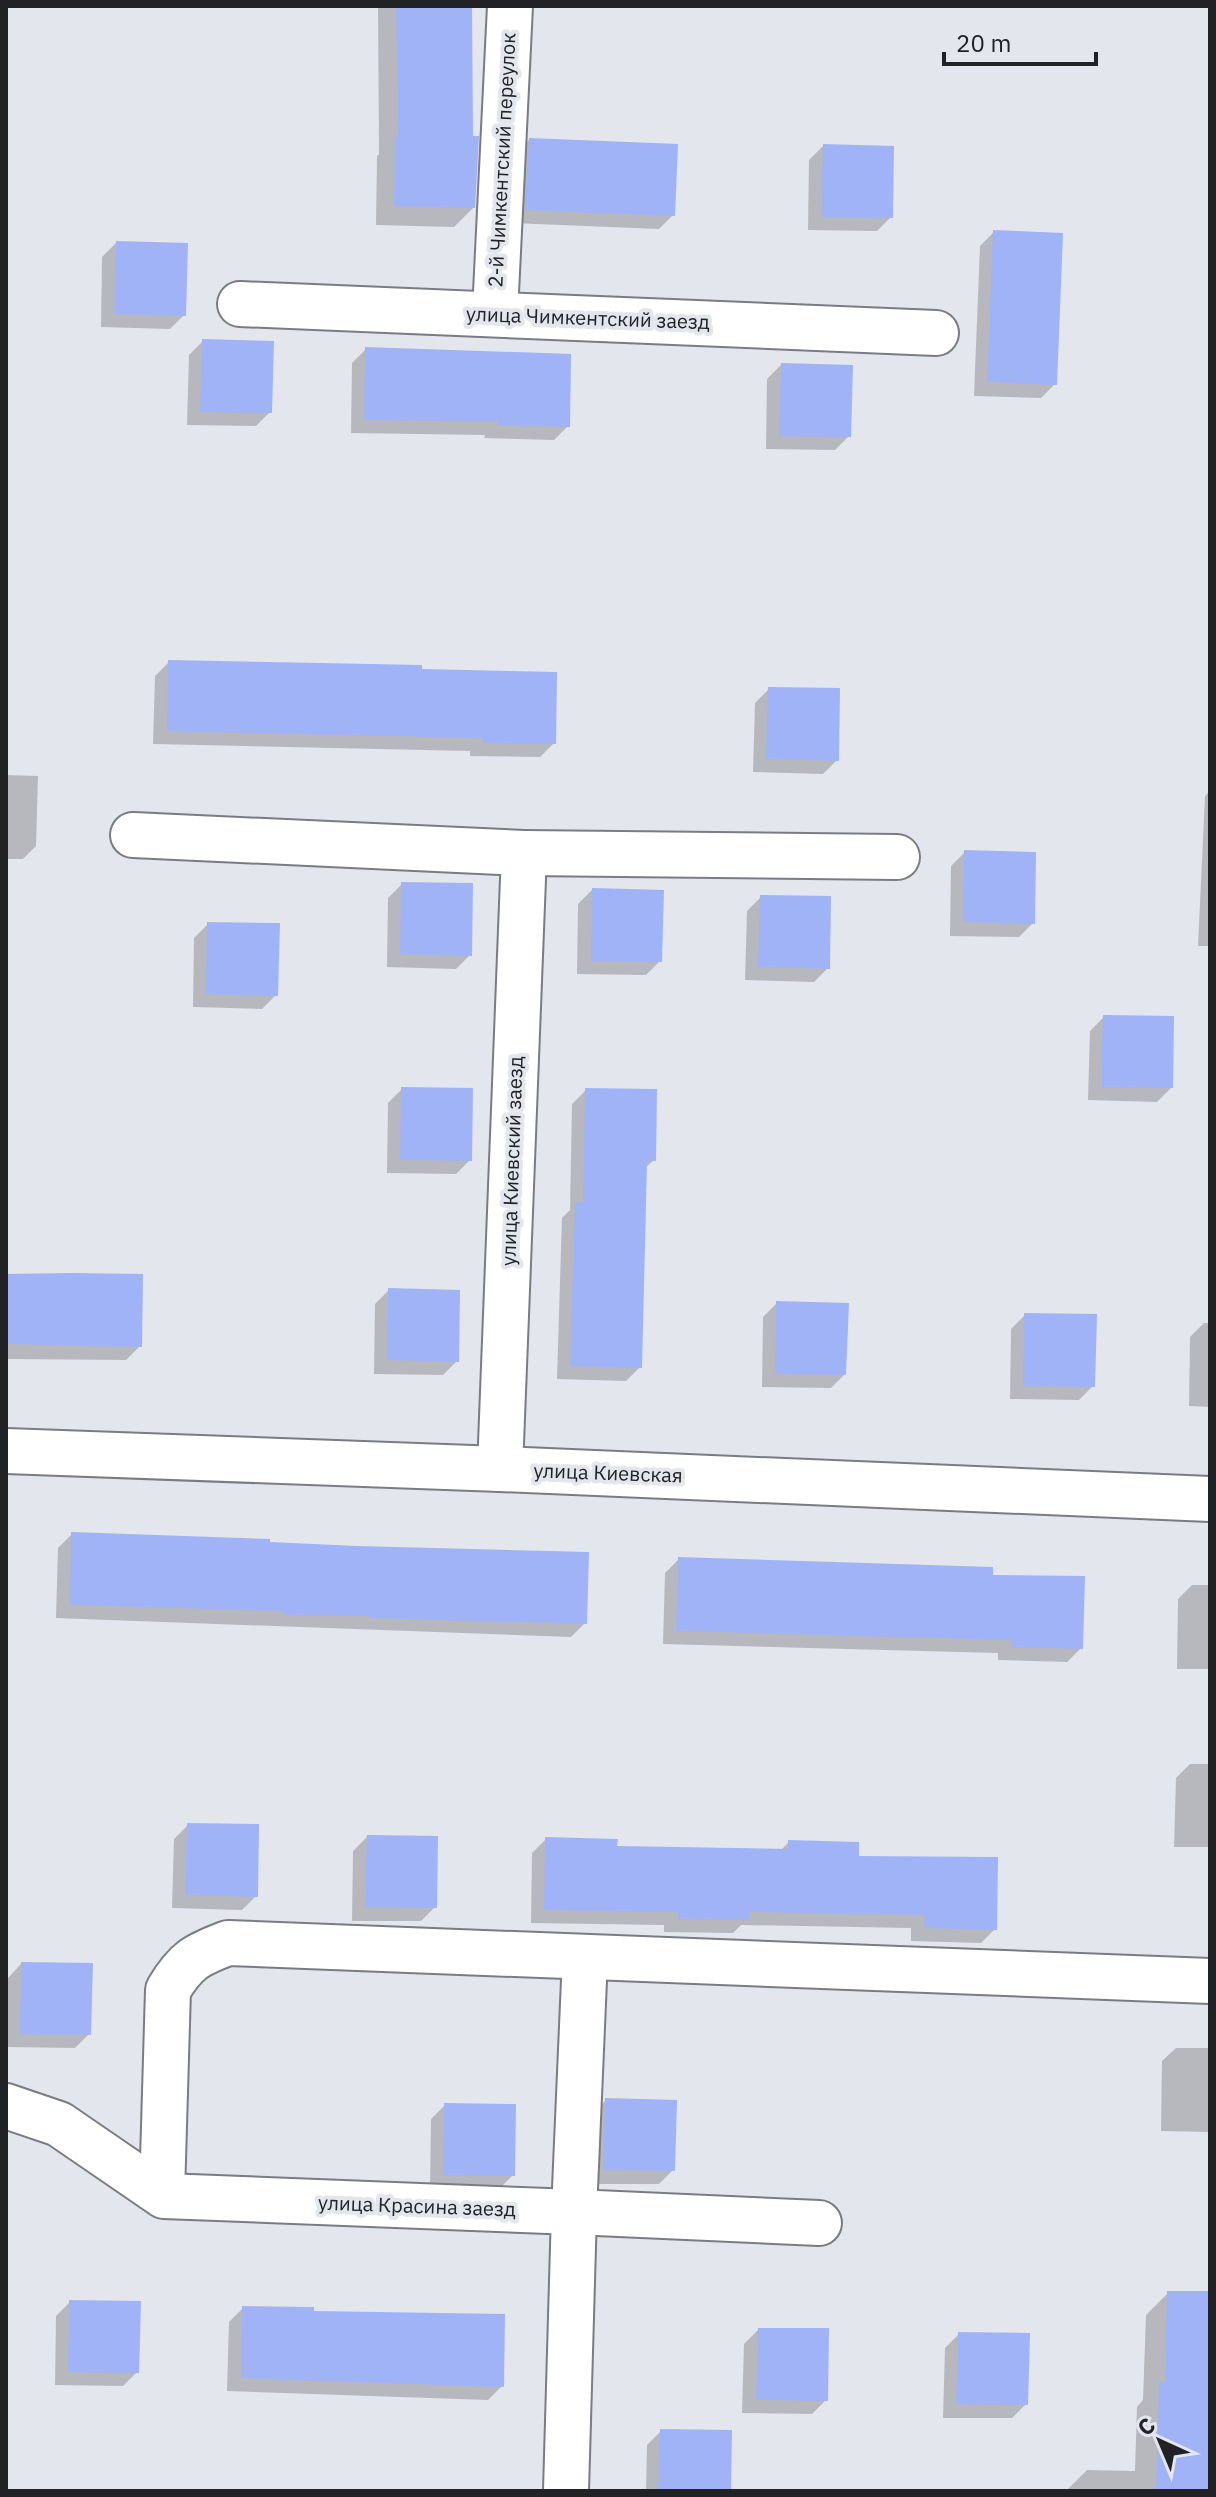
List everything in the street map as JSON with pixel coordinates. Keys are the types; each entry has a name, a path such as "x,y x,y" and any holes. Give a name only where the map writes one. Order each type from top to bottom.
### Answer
{"street":[{"name":"2-й Чимкентский переулок","path":"495,313 510,6"},
{"name":"улица Чимкентский заезд","path":"240,304 936,333"},
{"path":"133,835 524,853 897,857"},
{"name":"улица Киевский заезд","path":"500,1469 524,853"},
{"name":"улица Киевская","path":"6,1451 1210,1499"},
{"path":"162,2194 168,1990 181,1968 196,1955 228,1943 1210,1981"},
{"path":"566,2491 585,1957"},
{"path":"6,2106 59,2124 162,2194"},
{"name":"улица Красина заезд","path":"162,2194 819,2223"}],"building":[{"path":"396,6 472,6 473,136 479,136 475,208 394,206 395,135 398,135"},
{"path":"529,138 678,144 675,216 525,210"},
{"path":"823,144 894,146 893,218 821,217"},
{"path":"993,230 1063,233 1057,385 987,382"},
{"path":"116,241 188,243 186,316 114,314"},
{"path":"202,339 274,341 272,413 200,412"},
{"path":"365,347 571,354 570,427 498,425 498,421 364,420"},
{"path":"781,363 853,365 851,437 779,436"},
{"path":"168,660 422,665 422,669 557,672 556,744 483,743 483,738 167,731"},
{"path":"768,687 840,688 839,761 766,759"},
{"path":"964,850 1036,852 1035,924 963,922"},
{"path":"401,882 473,883 472,956 400,954"},
{"path":"592,888 664,890 662,962 591,961"},
{"path":"760,895 831,896 830,969 758,967"},
{"path":"207,922 280,923 278,996 206,994"},
{"path":"1103,1015 1174,1016 1173,1088 1101,1087"},
{"path":"401,1087 473,1088 472,1161 400,1160"},
{"path":"585,1088 657,1089 656,1161 647,1161 642,1368 570,1366 575,1202 583,1202"},
{"path":"6,1274 143,1274 142,1347 6,1344"},
{"path":"388,1288 460,1290 459,1362 387,1360"},
{"path":"776,1301 849,1303 846,1375 775,1374"},
{"path":"1024,1313 1097,1314 1095,1387 1023,1386"},
{"path":"71,1532 270,1539 270,1542 357,1546 589,1552 587,1624 70,1605"},
{"path":"678,1557 993,1567 993,1575 1085,1576 1083,1649 1011,1647 1011,1640 676,1631"},
{"path":"187,1823 259,1824 258,1897 185,1895"},
{"path":"367,1835 438,1836 437,1908 365,1907"},
{"path":"545,1837 618,1839 617,1846 788,1849 788,1840 859,1842 859,1856 998,1857 997,1930 924,1928 925,1915 749,1912 749,1920 677,1919 677,1912 544,1910"},
{"path":"21,1962 93,1963 91,2035 20,2034"},
{"path":"605,2098 677,2100 675,2171 603,2170"},
{"path":"444,2103 516,2104 515,2176 443,2175"},
{"path":"1167,2291 1210,2291 1210,2491 1156,2491 1159,2382 1165,2382"},
{"path":"69,2300 141,2301 139,2373 68,2372"},
{"path":"242,2306 314,2307 314,2311 505,2314 504,2387 241,2378"},
{"path":"758,2328 829,2328 828,2401 756,2400"},
{"path":"958,2332 1030,2333 1028,2405 956,2404"},
{"path":"660,2429 732,2430 731,2491 658,2491"}]}
